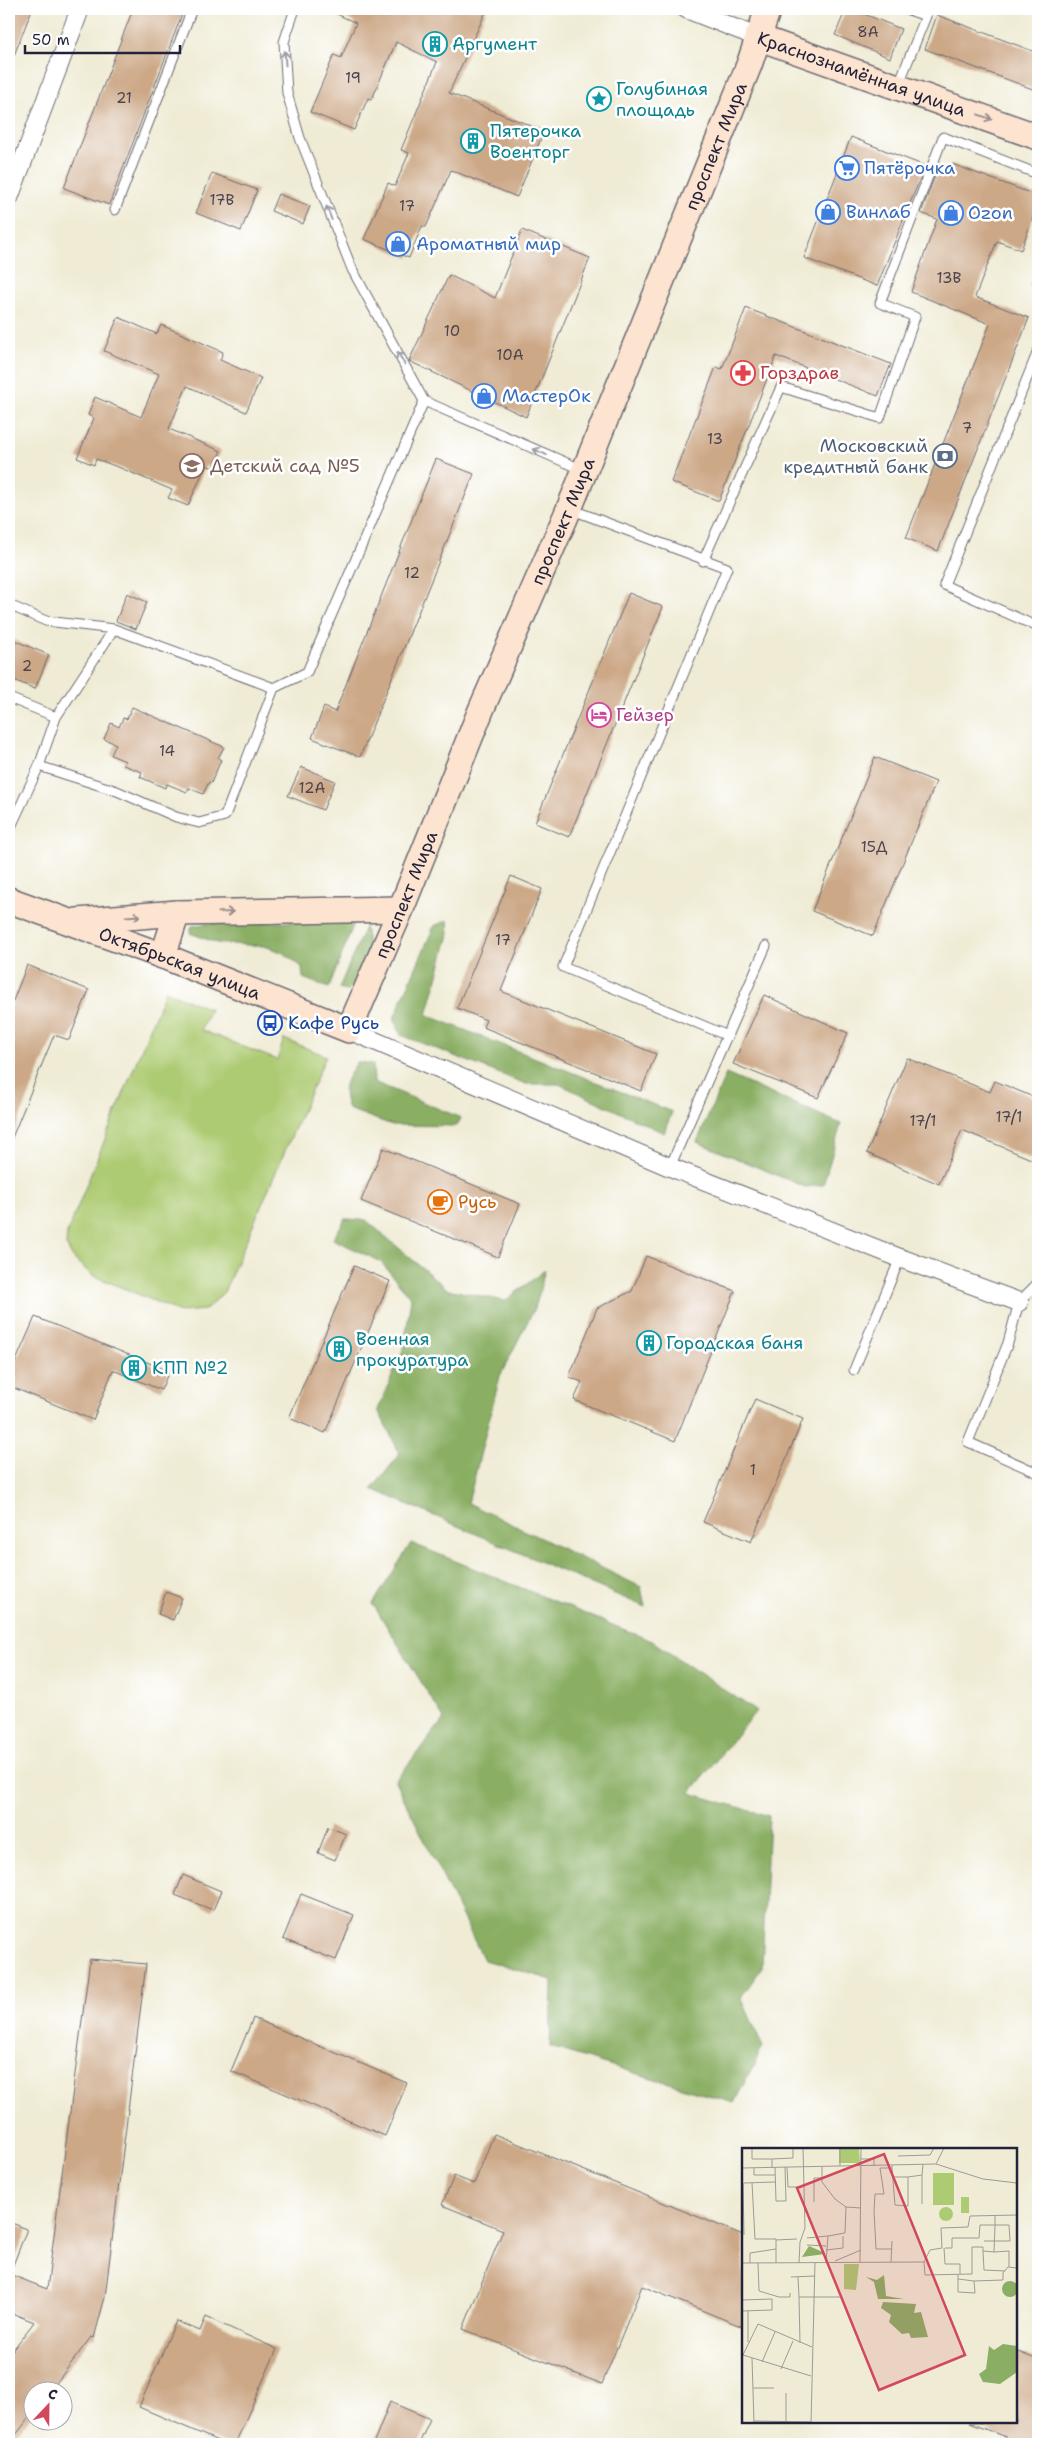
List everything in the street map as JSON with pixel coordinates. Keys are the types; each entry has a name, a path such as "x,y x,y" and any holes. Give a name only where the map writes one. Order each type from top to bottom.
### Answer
{"street":[{"path":"9,198 80,9"},
{"name":"Краснознамённая улица","path":"686,9 757,37 1038,137"},
{"name":"проспект Мира","path":"349,1030 401,909 481,710 569,509 749,65 768,9"},
{"name":"Октябрьская улица","path":"9,900 163,956 349,1030"},
{"path":"67,921 177,913 401,909"},
{"path":"163,956 177,913"},
{"path":"349,1030 670,1168 900,1258 1019,1302"}],"lane":[{"path":"115,210 192,9"},
{"path":"295,9 284,42 287,93 300,138 352,269 424,401 585,470"},
{"path":"898,86 926,16 906,9"},
{"path":"704,561 780,387 880,418 915,317 880,303 943,137 1038,174"},
{"path":"1038,351 944,585 1038,626"},
{"path":"39,766 117,791 176,817 199,823 225,816 274,688 307,672 424,401"},
{"path":"569,509 727,568 563,967 728,1036"},
{"path":"9,605 46,621 114,629 274,688"},
{"path":"9,831 39,766 56,717 114,629"},
{"path":"9,698 56,717"},
{"path":"670,1168 766,946"},
{"path":"854,1370 900,1258"},
{"path":"1038,1283 1019,1302 1008,1343 968,1442 1038,1473"}],"green space":[{"path":"448,920 449,934 427,1015 672,1112 664,1133 559,1084 526,1084 401,1035 394,1018 434,926"},
{"path":"342,921 354,923 329,988 303,978 302,967 282,952 264,946 217,943 190,933 192,926 203,924"},
{"path":"365,927 369,947 356,982 347,991 339,988"},
{"path":"165,991 210,1009 201,1030 277,1060 284,1039 326,1056 224,1292 205,1310 180,1312 92,1275 73,1258 66,1245 67,1233"},
{"path":"357,1062 373,1064 374,1082 461,1118 457,1126 392,1125 348,1109 344,1090 349,1075"},
{"path":"726,1074 841,1124 823,1185 805,1187 697,1142"},
{"path":"345,1219 366,1220 447,1289 505,1301 545,1270 536,1305 500,1376 468,1503 641,1587 645,1607 372,1489 400,1454 378,1410 404,1347 411,1298 381,1262 333,1239"},
{"path":"411,1543 652,1641 756,1711 690,1793 769,1816 762,1968 741,1997 763,2047 734,2103 550,2047 552,1980 484,1960 395,1781 444,1719 373,1604"}],"building":[{"path":"9,9 32,9 10,66 9,65"},
{"path":"133,9 184,9 109,205 64,188"},
{"path":"326,9 487,9 449,93 544,131 517,197 451,170 426,227 422,226 409,258 364,239 388,183 395,186 409,153 401,150 437,62 396,42 372,99 368,98 354,130 310,112 334,55 341,58 356,23"},
{"path":"846,9 852,9 901,29 890,58 835,35"},
{"path":"937,15 1038,53 1038,91 925,49"},
{"path":"851,137 925,166 877,286 804,258"},
{"path":"952,164 1038,196 1038,203 1021,250 997,241 975,297 1029,318 938,551 906,538 990,324 911,292 937,219 921,213 937,170 948,175"},
{"path":"212,173 257,190 241,231 196,213"},
{"path":"278,194 310,206 303,224 271,211"},
{"path":"522,230 590,258 526,417 409,361 449,275 495,298"},
{"path":"746,308 891,364 878,396 776,356 719,501 671,482 716,367 722,369"},
{"path":"118,317 157,334 161,325 180,333 223,352 220,360 261,378 246,412 187,386 169,429 221,451 213,468 206,465 188,506 168,498 172,490 96,459 94,465 77,458 94,418 88,415 95,397 141,417 159,374 104,351"},
{"path":"436,459 474,474 360,757 312,738 324,707 335,712"},
{"path":"127,593 147,602 136,629 116,621"},
{"name":"Гейзер","path":"629,593 663,607 569,837 535,823"},
{"path":"9,638 49,655 35,689 9,678"},
{"path":"132,707 224,747 218,758 221,760 211,783 209,782 203,794 189,788 187,792 167,784 165,788 140,777 142,772 123,765 125,761 111,755 116,744 104,739 111,723 119,727 123,718 127,719"},
{"path":"875,757 936,782 873,936 812,911"},
{"path":"301,767 335,781 323,810 288,796"},
{"path":"511,876 542,889 501,991 656,1054 641,1091 483,1027 486,1020 457,1008"},
{"path":"27,965 89,990 69,1040 54,1035 9,1145 9,1011"},
{"path":"764,995 848,1033 818,1098 733,1064"},
{"path":"907,1058 990,1092 995,1081 1038,1099 1038,1162 962,1130 939,1184 867,1153"},
{"name":"Русь","path":"383,1148 520,1204 498,1257 361,1201"},
{"name":"Городская баня","path":"646,1256 735,1291 675,1441 574,1400 582,1382 569,1377 597,1308 632,1291"},
{"name":"Военная прокуратура","path":"354,1266 390,1281 325,1433 289,1418"},
{"name":"КПП №2","path":"35,1317 169,1371 161,1390 113,1370 93,1420 9,1386 9,1377"},
{"name":"Городская баня","path":"755,1399 803,1419 751,1542 703,1522"},
{"path":"166,1592 182,1598 173,1620 158,1614"},
{"path":"328,1827 346,1834 335,1860 318,1853"},
{"path":"183,1875 221,1891 213,1910 175,1895"},
{"path":"301,1894 354,1915 336,1960 283,1939"},
{"path":"90,1959 146,1964 105,2297 94,2338 91,2337 59,2380 22,2380 22,2427 9,2444 9,2355 34,2322 9,2312 9,2274 47,2289"},
{"path":"253,2018 407,2083 385,2136 231,2071"},
{"path":"494,2134 742,2235 742,2327 642,2286 602,2384 463,2329 503,2230 442,2205 454,2176 474,2184"},
{"path":"9,2222 27,2229 10,2273 9,2273"},
{"path":"206,2317 277,2349 235,2444 225,2444 139,2407 176,2321 200,2331"},
{"path":"1017,2351 1038,2360 1038,2444 1024,2444 969,2423 1017,2423"},
{"path":"390,2402 430,2419 419,2444 373,2444"}],"place":[{"name":"Аргумент","path":"435,44"},
{"name":"Голубиная площадь","path":"599,99"},
{"name":"Пятерочка Военторг","path":"473,141"},
{"name":"Пятёрочка","path":"847,168"},
{"name":"Винлаб","path":"828,212"},
{"name":"Ozon","path":"951,213"},
{"name":"Ароматный мир","path":"398,244"},
{"name":"Горздрав","path":"743,373"},
{"name":"МастерОк","path":"484,396"},
{"name":"Московский кредитный банк","path":"945,456"},
{"name":"Детский сад №5","path":"192,466"},
{"name":"Гейзер","path":"599,715"},
{"name":"Кафе Русь","path":"270,1023"},
{"name":"Русь","path":"440,1202"},
{"name":"Городская баня","path":"649,1343"},
{"name":"Военная прокуратура","path":"339,1349"},
{"name":"КПП №2","path":"134,1368"}]}
